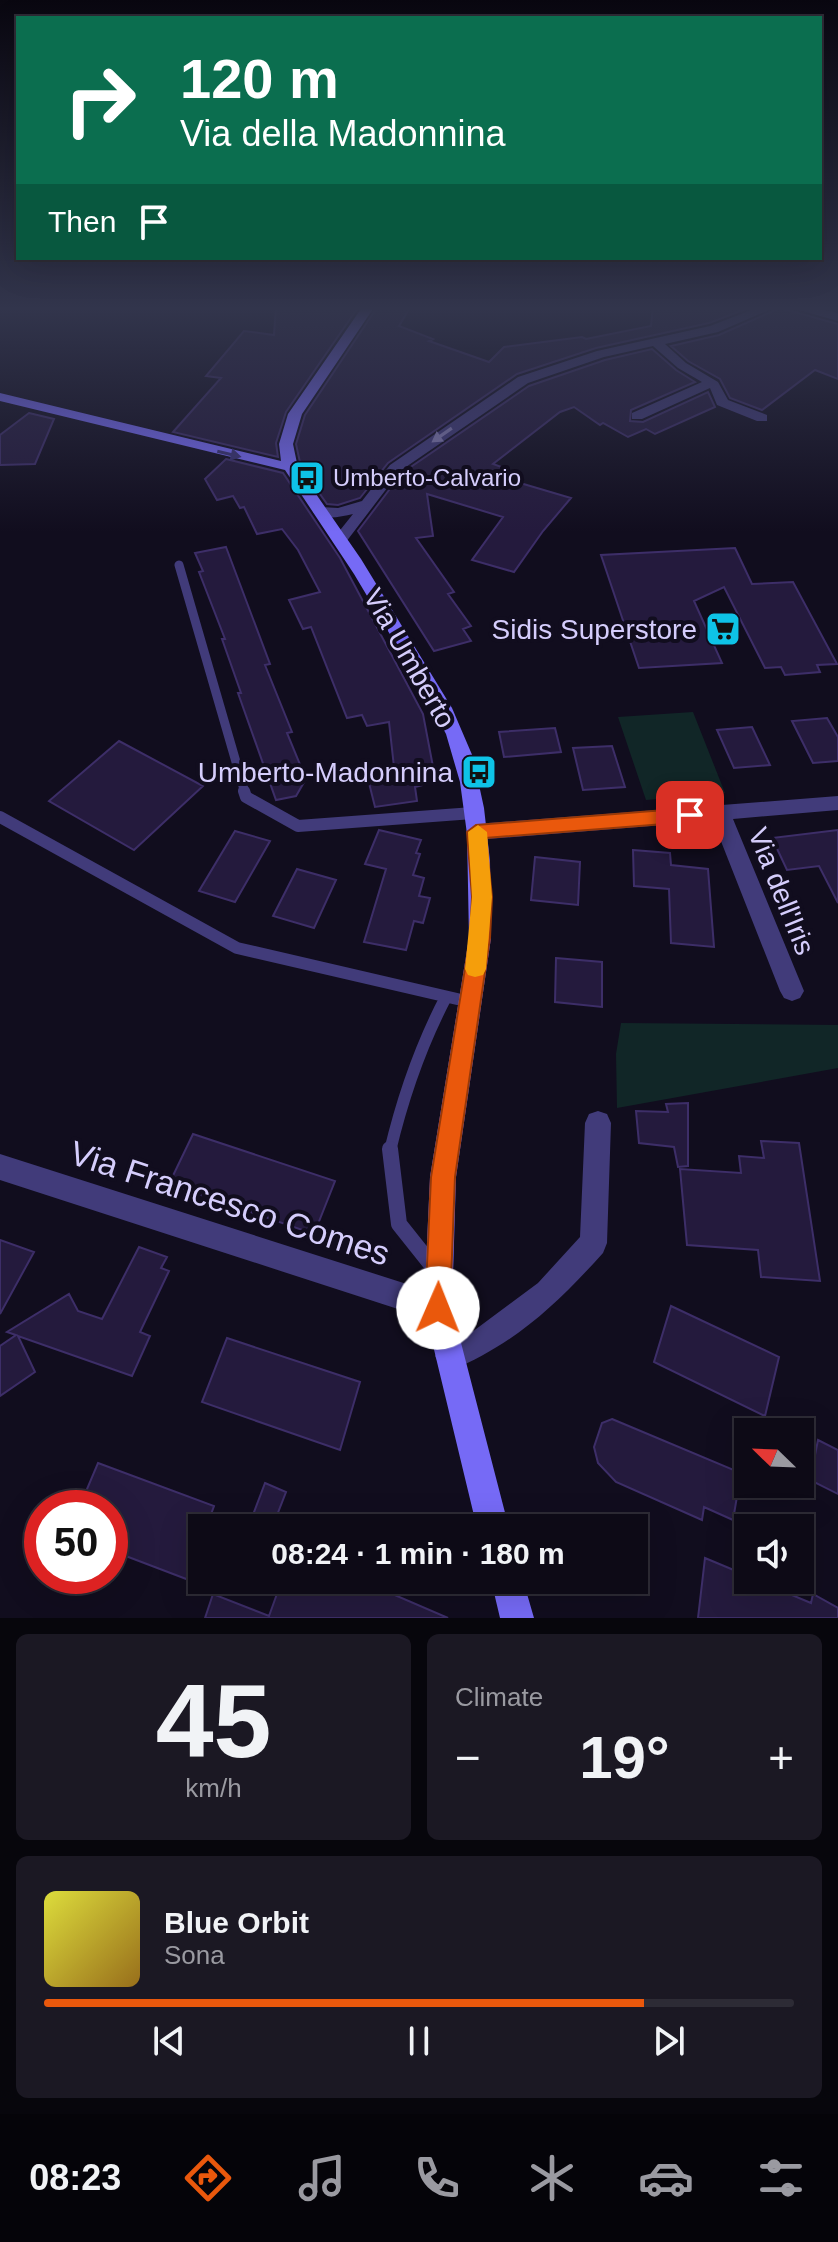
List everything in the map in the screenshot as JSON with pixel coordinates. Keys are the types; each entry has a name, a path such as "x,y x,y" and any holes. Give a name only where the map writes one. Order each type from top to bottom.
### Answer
{"main road":[{"path":"0,397 289,467 284,445 286,430 318,382"},
{"name":"Via Umberto","path":"289,467 341,539 428,682 455,734 474,823 482,897 471,1002 443,1177 438,1308 490,1514"},
{"path":"511,1594 517,1618"}],"street":[{"path":"341,539 395,468 521,382"},
{"path":"637,416 711,383 720,392 722,402 762,418"},
{"path":"321,512 339,513 364,505"},
{"path":"474,823 720,812 838,803"},
{"name":"Via dell'Iris","path":"720,812 792,991"},
{"path":"450,1356 482,1342 548,1293 593,1243 598,1123"},
{"name":"Via Francesco Comes","path":"0,1167 438,1308"}],"lane":[{"path":"179,565 246,797 298,826 474,823"},
{"path":"0,817 237,948 471,1002"},
{"path":"438,1273 399,1224 389,1154 401,1103 422,1043 446,997"}],"green space":[{"path":"693,712 725,793 646,800 618,717"},
{"path":"621,1023 838,1025 838,1068 617,1108 616,1054"}],"building":[{"path":"218,382 307,382 286,412 276,443 278,457 173,432"},
{"path":"327,382 506,382 388,463 360,498 338,505 327,504 301,467 296,444 305,415"},
{"path":"542,382 695,382 631,410 630,421 643,422 708,392 715,407 655,434 646,429 628,437 603,423 600,425 574,407 560,412 493,464 507,469 500,474 510,480 571,498 514,572 472,560 503,517 427,494 433,536 416,538 454,592 448,594 471,626 463,629 471,641 434,651 358,531 402,473 529,386"},
{"path":"721,382 800,382 762,410 730,398"},
{"path":"29,413 54,419 35,464 0,465 0,435"},
{"path":"226,459 283,473 340,558 423,714 434,772 424,773 423,785 415,787 417,801 375,807 366,771 394,767 389,722 367,726 362,715 347,718 311,627 303,629 289,600 320,592 298,550 282,529 257,534 244,507 240,508 233,496 217,500 205,479"},
{"path":"226,547 270,664 265,665 292,732 287,733 306,779 296,796 276,800 238,693 241,693 222,639 225,639 199,572 203,571 195,553"},
{"path":"735,548 752,584 793,582 837,664 817,665 820,672 785,675 781,667 765,668 724,587 694,601 722,663 639,668 601,555"},
{"path":"827,718 838,737 838,761 813,763 792,721"},
{"path":"752,727 770,765 734,768 717,730"},
{"path":"555,728 561,752 504,757 499,732"},
{"path":"119,741 203,786 134,850 49,801"},
{"path":"612,746 625,787 583,790 573,748"},
{"path":"379,830 421,840 413,875 424,878 419,896 430,898 423,923 414,921 406,950 364,942 386,869 365,864"},
{"path":"838,830 838,903 819,866 787,870 772,838"},
{"path":"235,831 270,841 235,902 199,891"},
{"path":"633,850 670,853 671,865 708,869 714,947 671,943 669,889 634,886"},
{"path":"535,857 580,862 578,905 531,900"},
{"path":"297,869 336,880 314,928 273,916"},
{"path":"556,958 602,962 602,1007 555,1002"},
{"path":"688,1103 688,1166 678,1167 674,1147 639,1143 636,1111 668,1112 666,1104"},
{"path":"193,1134 335,1181 314,1234 169,1184"},
{"path":"761,1141 799,1143 820,1281 761,1277 758,1250 687,1245 680,1169 741,1173 739,1156 764,1158"},
{"path":"0,1240 34,1252 0,1314"},
{"path":"139,1247 167,1257 161,1268 169,1271 140,1332 150,1336 132,1376 18,1336 35,1372 0,1396 0,1346 16,1335 7,1332 69,1294 78,1311 102,1319"},
{"path":"671,1306 779,1357 765,1416 654,1362"},
{"path":"227,1338 360,1382 340,1450 202,1402"},
{"path":"612,1419 734,1470 734,1498 737,1498 733,1520 704,1507 702,1520 616,1482 598,1463 594,1447 602,1423"},
{"path":"818,1440 838,1450 838,1494 814,1482"},
{"path":"98,1463 214,1506 211,1514 188,1514 188,1580 128,1557 128,1490 87,1490"},
{"path":"265,1483 286,1492 277,1514 253,1514"},
{"path":"705,1558 734,1570 734,1594 789,1594 811,1603 813,1594 838,1608 838,1618 698,1618"},
{"path":"213,1594 269,1616 277,1594 392,1594 448,1618 205,1618"}],"slow traffic":[{"path":"475,969 482,897 478,832"}],"place":[{"name":"Umberto-Calvario","path":"307,478"},
{"name":"Sidis Superstore","path":"723,629"},
{"name":"Umberto-Madonnina","path":"479,772"}],"route":[{"path":"438,1308 438,1245 443,1177 480,938 482,897 476,832 690,815"}]}
